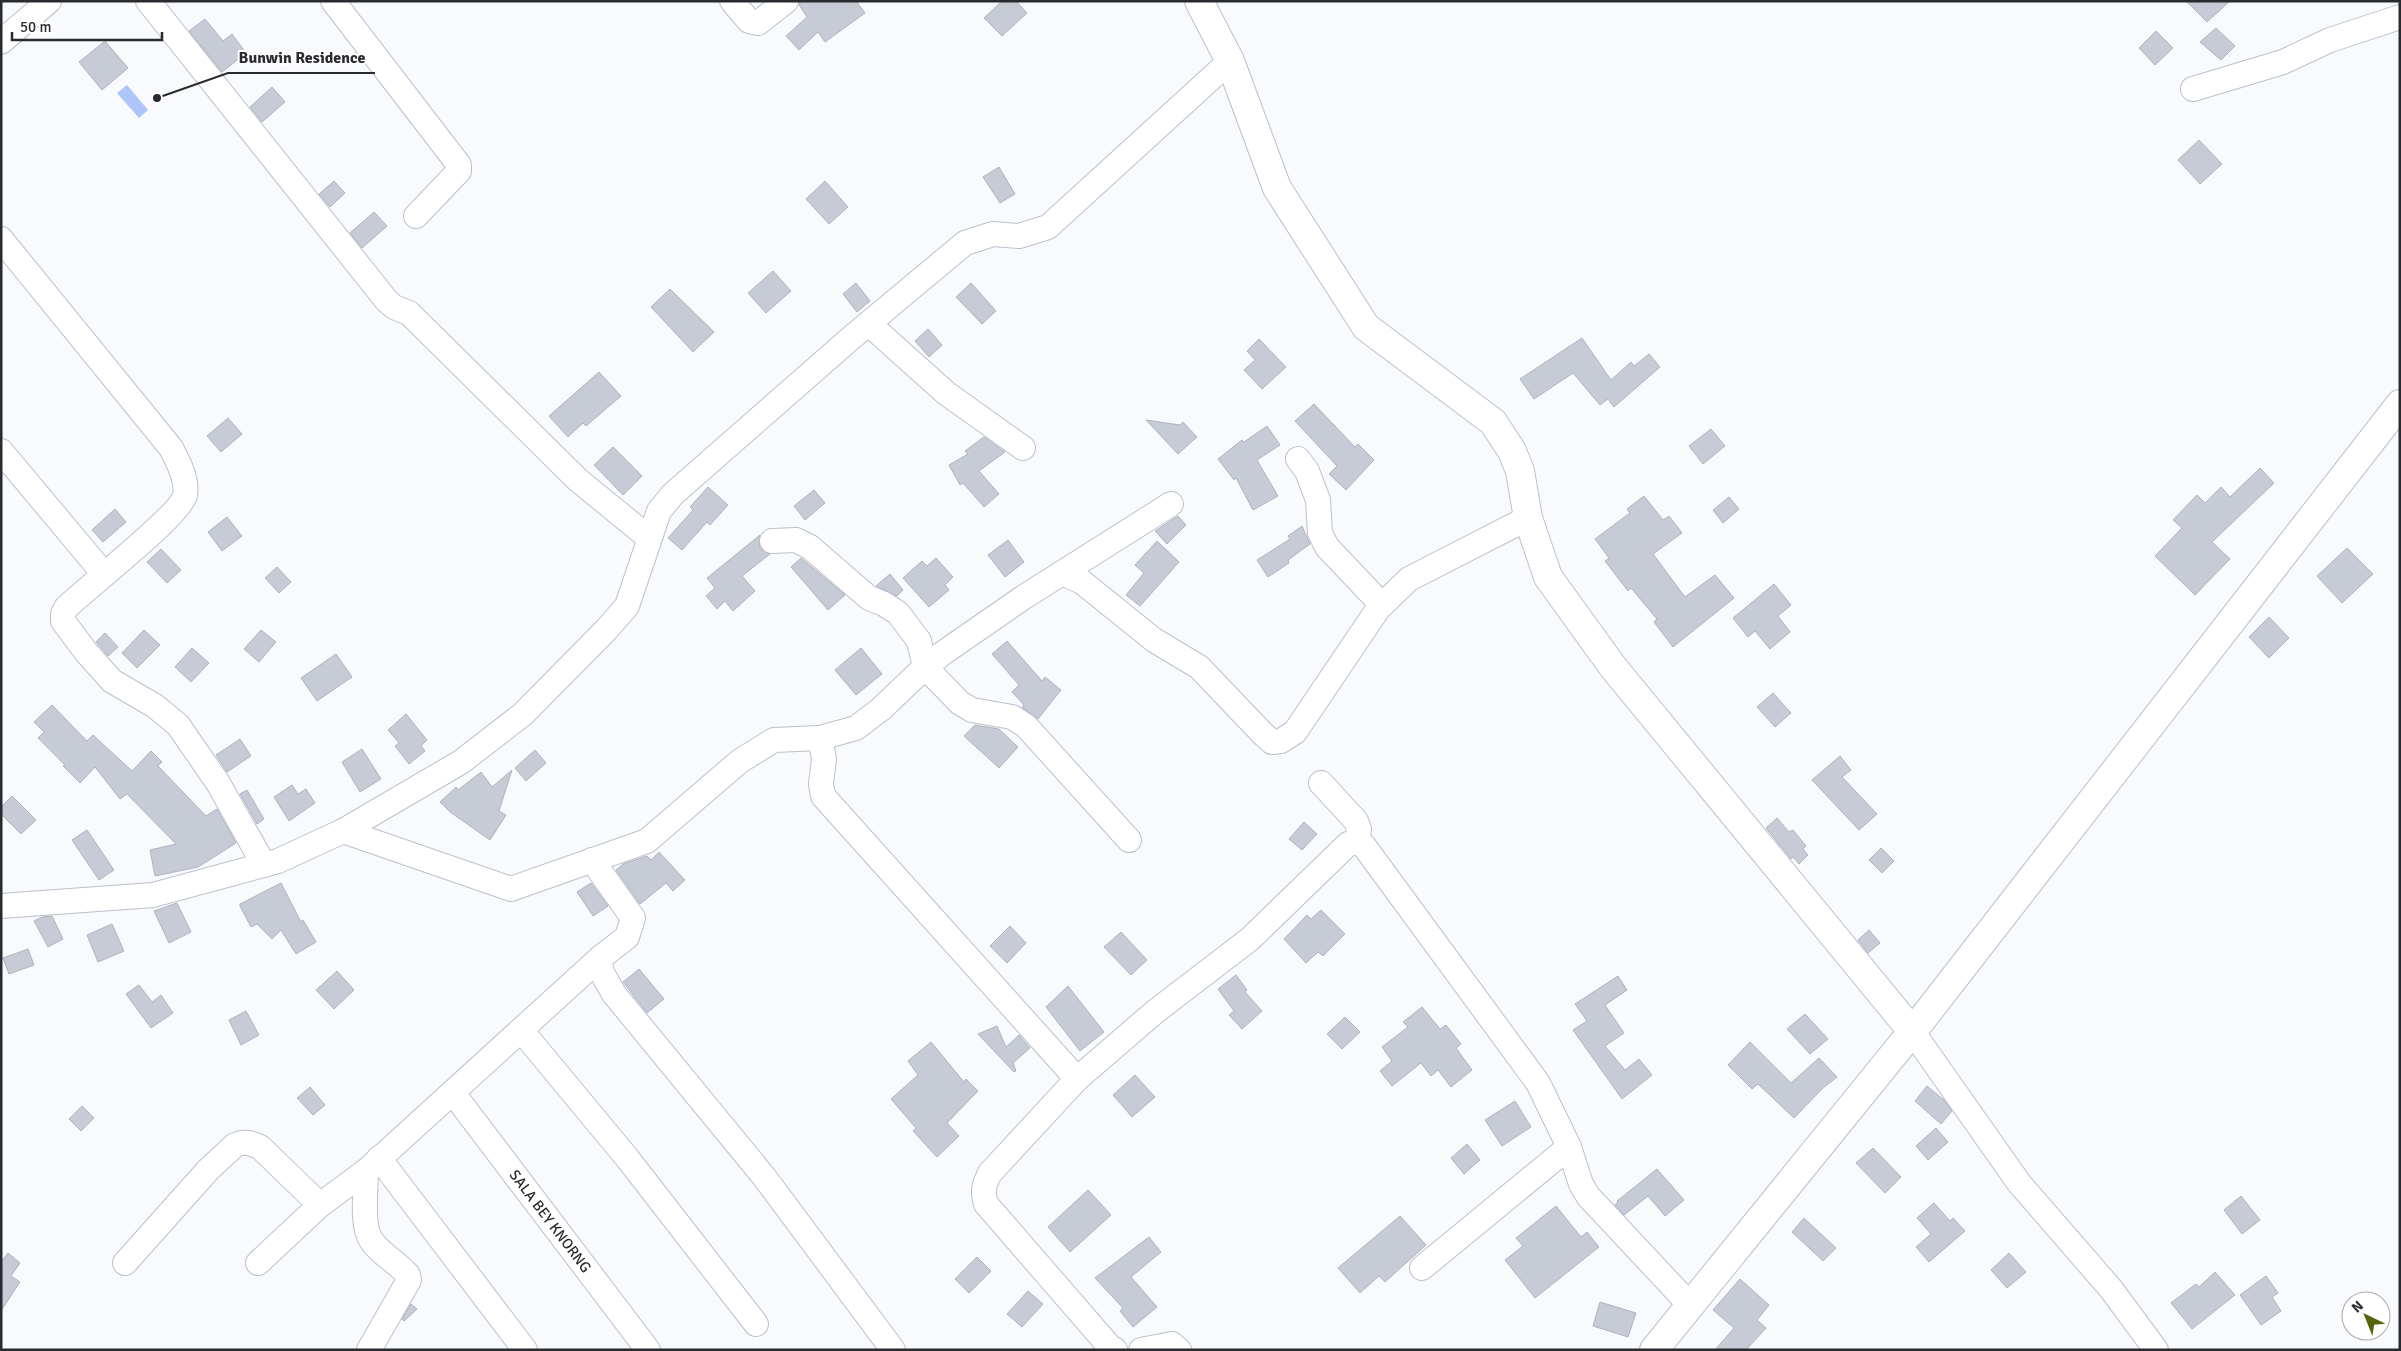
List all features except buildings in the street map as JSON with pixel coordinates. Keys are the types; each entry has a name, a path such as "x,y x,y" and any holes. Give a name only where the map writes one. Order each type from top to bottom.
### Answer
{"street":[{"path":"1,42 49,1"},
{"path":"148,1 388,301 394,307 409,313 578,480 649,538"},
{"path":"333,1 459,165 459,171 416,216"},
{"path":"732,1 749,20 758,23 786,1"},
{"path":"1199,1 1230,61 1277,188 1366,327 1493,422 1512,451 1520,470 1528,518 1548,577 1613,667 1916,1026 2019,1183 2111,1289 2156,1350"},
{"path":"2193,89 2283,62 2330,40 2400,17"},
{"path":"1,906 153,895 264,866 343,831 461,762 523,714 606,630 627,606 649,538 660,511 673,494 965,243 993,234 1019,236 1048,227 1230,61"},
{"path":"1,239 171,448 180,464 186,488 185,496 171,516 66,608 63,621 86,652 112,681 154,706 178,725 218,783 264,866"},
{"path":"869,324 946,393 1023,448"},
{"path":"1654,1350 1916,1026 2400,404"},
{"path":"1,451 104,574"},
{"path":"1298,459 1307,471 1318,500 1320,533 1327,547 1382,605"},
{"path":"343,831 511,889 648,841 740,761 774,740 820,738 856,728 881,709 925,666 1062,573 1171,504"},
{"path":"1062,573 1082,582 1154,640 1199,667 1272,742 1281,742 1295,732 1382,605 1409,579 1528,518"},
{"path":"772,541 796,540 810,548 869,598 884,604 898,614 911,628 919,641 925,666 966,707 972,710 1012,717 1026,726 1129,840"},
{"path":"820,738 824,758 823,796 1077,1079"},
{"path":"1321,783 1356,822 1359,829 1357,842"},
{"path":"1115,1350 1110,1347 986,1204 983,1194 984,1183 990,1173 1077,1079 1156,1011 1250,939 1348,844 1357,842 1364,846 1525,1063 1549,1102 1569,1147 1581,1184 1588,1196 1690,1305"},
{"path":"258,1263 320,1205 373,1164 600,958 626,937 633,918 592,860"},
{"path":"600,958 601,971 614,994 765,1178 893,1350"},
{"path":"520,1030 628,1159 756,1324"},
{"name":"SALA BEY KNORNG","path":"453,1093 648,1350"},
{"path":"125,1263 208,1170 240,1142 249,1142 260,1147 320,1205"},
{"path":"1422,1268 1569,1147"},
{"path":"369,1350 409,1280 408,1275 376,1245 367,1232 365,1222 373,1164"},
{"path":"373,1164 525,1350"},
{"path":"1141,1350 1172,1344 1179,1350"}],"water":[{"path":"127,85 148,110 139,118 117,93"}],"place":[{"name":"Bunwin Residence","path":"157,98"}]}
